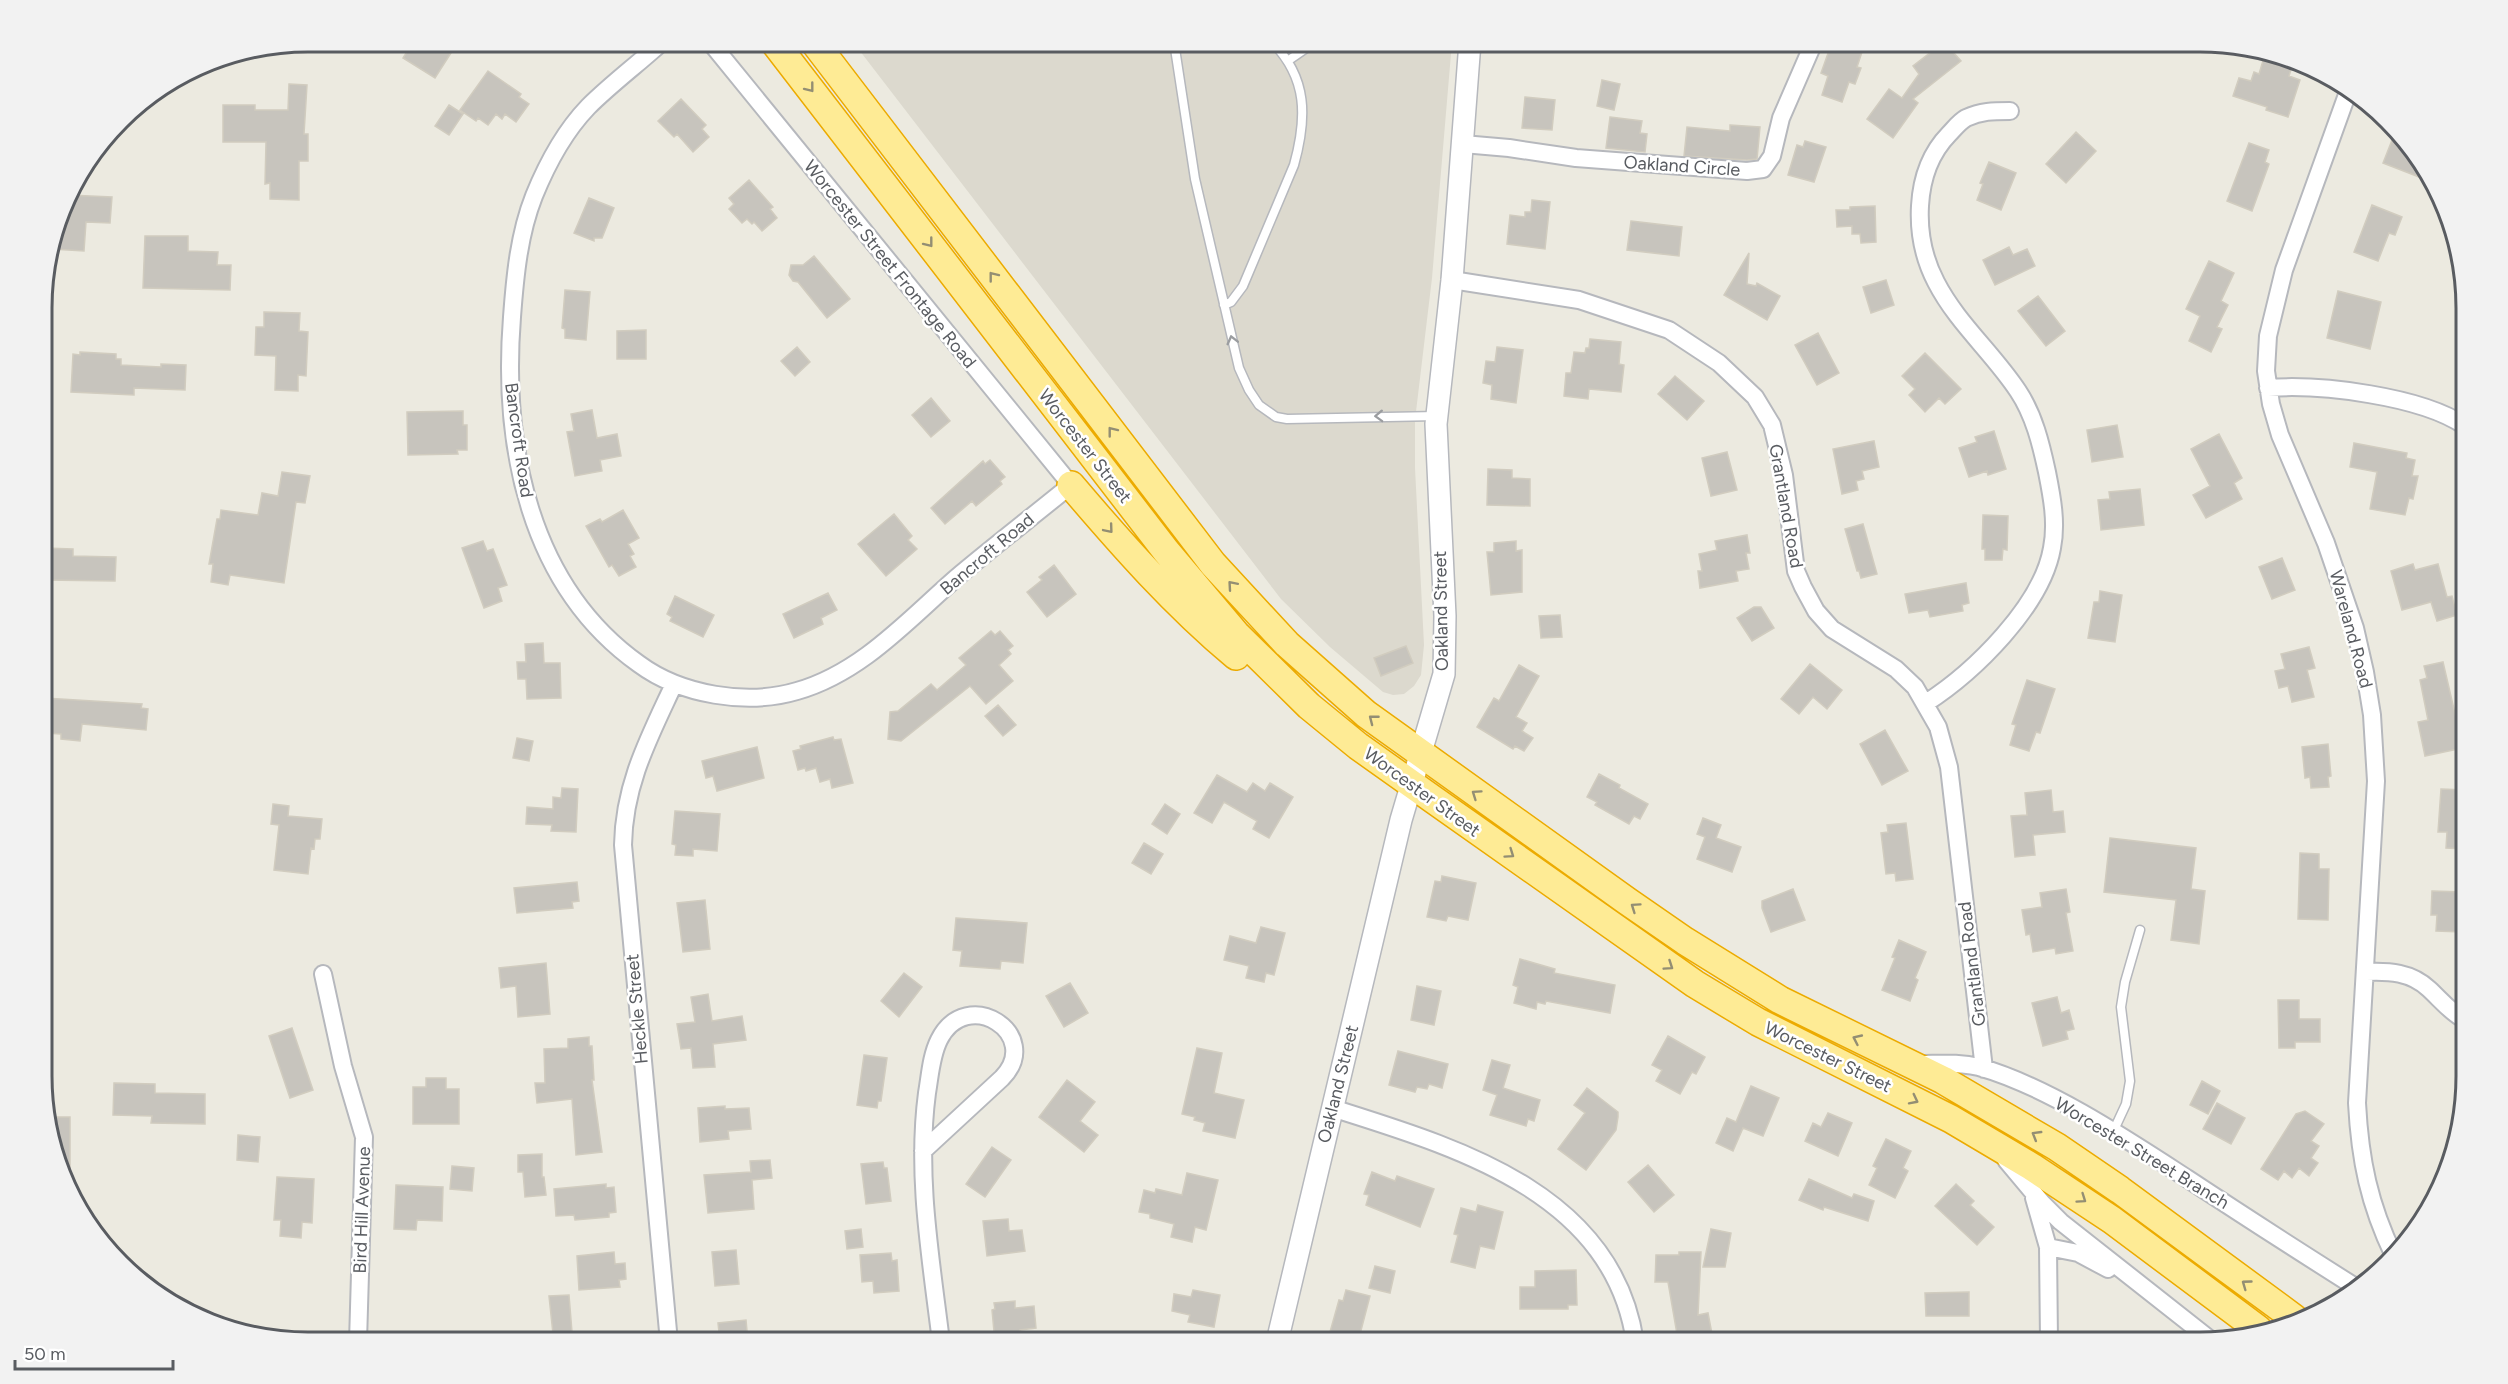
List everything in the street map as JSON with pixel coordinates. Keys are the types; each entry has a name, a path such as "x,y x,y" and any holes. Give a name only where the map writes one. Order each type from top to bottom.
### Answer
{"highway":[{"name":"Worcester Street","path":"782,52 1190,580 1262,661 1309,706 1358,746 1411,784 1614,928 1726,1003 1790,1040 1919,1102 1990,1141 2080,1198 2254,1326"},
{"name":"Worcester Street","path":"821,52 1214,564 1261,617 1311,667 1366,714 1420,754 1716,961 1808,1015 1910,1064 1992,1108 2089,1168 2290,1315"},
{"path":"1071,485 1138,562 1210,633 1267,681 1358,746"}],"street":[{"name":"Bancroft Road","path":"651,52 580,117 555,151 535,193 525,225 515,279 510,340 510,383 512,421 522,484 531,517 550,560 577,602 601,633 637,663 674,684 712,694 770,696 794,693 831,677 874,650 957,578 1071,485"},
{"name":"Worcester Street Frontage Road","path":"718,52 1071,485"},
{"name":"Oakland Street","path":"1279,1332 1411,784 1440,690 1445,660 1436,449 1437,416 1452,280 1469,52"},
{"name":"Oakland Circle","path":"1463,144 1575,158 1747,171 1763,170 1772,156 1781,118 1810,52"},
{"name":"Wareland Road","path":"2346,99 2277,292 2268,336 2268,388 2280,435 2320,528 2345,597 2361,649 2369,694 2376,781 2366,972 2357,1082 2360,1146 2373,1208 2390,1247"},
{"path":"1926,703 1963,675 2020,615 2043,579 2053,546 2052,497 2040,444 2027,408 2008,377 1945,297 1931,272 1921,237 1919,206 1929,166 1942,141 1963,119 1985,111 2010,111"},
{"name":"Grantland Road","path":"1452,280 1579,300 1669,330 1719,363 1755,397 1772,425 1784,475 1796,571 1809,599 1832,628 1896,669 1915,687 1926,703 1943,740 1949,767 1984,1069"},
{"path":"2268,388 2326,387 2432,410 2456,422"},
{"name":"Heckle Street","path":"668,1332 623,836 627,799 635,770 674,684"},
{"path":"2366,972 2395,972 2418,980 2456,1015"},
{"name":"Bird Hill Avenue","path":"323,974 343,1066 364,1137 358,1332"},
{"path":"923,1151 1013,1065 1015,1058 1013,1041 999,1023 982,1016 965,1016 949,1025 935,1050 929,1082 923,1151 925,1209 940,1332"},
{"name":"Worcester Street Branch","path":"1910,1064 1960,1064 1984,1069 2055,1100 2113,1132 2349,1283"},
{"path":"1332,1108 1453,1149 1503,1173 1544,1197 1587,1236 1609,1266 1624,1299 1632,1332"},
{"path":"1990,1141 2061,1222 2201,1332"},
{"path":"2026,1183 2038,1208 2048,1247 2049,1332"},
{"path":"2048,1247 2065,1249 2085,1256 2156,1297"}],"lane":[{"path":"1176,52 1195,179 1224,305 1244,380 1259,405 1276,417 1287,419 1437,416"},
{"path":"1224,305 1231,302 1243,286 1294,165 1299,147 1303,118 1298,79 1289,60 1281,52"},
{"path":"1289,60 1301,52"},
{"path":"2113,1132 2129,1092 2129,1063 2121,1007 2125,982 2140,930"}],"shaded area":[{"path":"861,52 1451,52 1432,278 1415,420 1415,468 1424,645 1421,675 1414,686 1404,694 1393,695 1383,692 1330,647 1281,599"}],"building":[{"path":"407,52 452,52 435,78 403,58"},
{"path":"1828,52 1862,52 1857,67 1861,68 1855,84 1849,82 1842,102 1822,95 1828,76 1821,73"},
{"path":"1931,52 1953,52 1961,61 1913,99 1918,103 1893,138 1867,119 1889,89 1902,98 1919,74 1913,66"},
{"path":"2263,60 2291,69 2289,76 2300,80 2288,117 2266,110 2267,107 2233,96 2239,78 2251,81 2254,72 2259,74"},
{"path":"488,71 521,94 519,97 529,104 516,122 505,114 502,119 496,114 488,125 478,118 476,121 460,110"},
{"path":"1602,80 1620,84 1614,110 1597,106"},
{"path":"289,84 307,85 304,134 308,134 308,161 299,161 299,200 270,199 270,183 265,184 266,142 223,142 223,105 255,105 255,110 288,110"},
{"path":"1525,97 1555,100 1552,130 1522,128"},
{"path":"681,99 706,125 702,129 709,137 693,152 677,134 674,137 658,121"},
{"path":"449,105 463,114 449,135 435,126"},
{"path":"1610,117 1642,121 1640,133 1647,134 1645,152 1606,148"},
{"path":"1730,125 1760,127 1757,159 1684,156 1687,127 1730,131"},
{"path":"2076,132 2096,151 2066,183 2046,164"},
{"path":"2392,140 2419,177 2383,163"},
{"path":"1805,141 1826,147 1814,182 1788,175 1797,145 1803,147"},
{"path":"2249,143 2269,150 2265,162 2269,164 2252,211 2227,201"},
{"path":"1989,162 2016,173 2001,210 1977,200 1983,184 1980,183"},
{"path":"749,180 773,207 770,209 777,218 762,231 754,222 752,224 747,219 742,223 729,209 734,204 729,198"},
{"path":"79,195 112,197 110,223 86,222 84,251 59,249"},
{"path":"589,198 614,208 602,238 594,238 594,241 574,233"},
{"path":"1532,200 1550,202 1545,249 1507,244 1510,215 1525,217 1525,212 1531,212"},
{"path":"2372,205 2402,217 2395,235 2389,233 2378,261 2354,252"},
{"path":"1875,206 1876,242 1861,243 1860,234 1852,234 1852,226 1837,227 1836,210"},
{"path":"1631,221 1682,227 1679,256 1627,250"},
{"path":"145,236 188,236 188,251 218,252 217,265 231,265 230,290 143,288"},
{"path":"2009,247 2013,255 2027,249 2035,266 1995,285 1983,260"},
{"path":"1749,253 1747,284 1756,286 1757,283 1780,296 1767,320 1724,295"},
{"path":"814,256 850,299 827,318 798,282 793,281 789,275 791,265 803,265"},
{"path":"2209,261 2234,273 2221,301 2228,305 2217,327 2222,329 2211,352 2189,341 2200,316 2186,309"},
{"path":"1886,280 1894,305 1871,313 1863,287"},
{"path":"565,290 590,292 586,340 565,338 565,329 562,328"},
{"path":"2338,291 2381,302 2370,349 2327,338"},
{"path":"2038,296 2065,331 2046,346 2018,311"},
{"path":"264,312 300,313 299,331 308,332 306,376 298,375 298,391 275,390 276,356 255,355 256,327 264,327"},
{"path":"646,330 646,359 617,359 617,331"},
{"path":"1818,333 1839,373 1817,385 1795,345"},
{"path":"1590,339 1621,342 1619,364 1624,365 1621,392 1589,389 1588,399 1564,396 1566,373 1571,373 1574,352 1585,353 1586,348 1589,348"},
{"path":"797,347 810,362 795,376 781,361"},
{"path":"1497,347 1523,350 1516,403 1491,399 1492,385 1483,383 1486,361 1495,362"},
{"path":"80,352 116,354 116,359 121,359 121,365 161,367 161,364 186,365 185,390 134,388 134,395 71,392 73,354 80,355"},
{"path":"1925,353 1961,389 1945,404 1939,398 1925,412 1909,395 1915,389 1902,376"},
{"path":"1675,376 1704,401 1687,420 1658,394"},
{"path":"931,398 950,421 931,437 912,415"},
{"path":"592,410 597,438 617,434 621,456 600,460 602,471 575,476 567,432 574,431 571,414"},
{"path":"463,411 463,425 467,425 467,450 457,450 458,454 408,455 407,412"},
{"path":"2117,425 2123,457 2092,462 2087,430"},
{"path":"1994,431 2006,469 1988,475 1987,471 1969,477 1959,448 1977,442 1975,437"},
{"path":"2219,434 2242,478 2234,483 2242,499 2206,518 2193,495 2210,486 2191,449"},
{"path":"1874,441 1879,467 1862,471 1864,479 1856,481 1858,490 1842,494 1833,449"},
{"path":"2354,443 2407,453 2406,458 2415,460 2412,476 2418,476 2413,499 2409,498 2405,515 2370,509 2377,472 2350,467"},
{"path":"1727,452 1737,490 1711,496 1702,458"},
{"path":"990,460 1005,477 1000,481 1002,484 976,506 972,501 945,524 931,508 983,461 985,464"},
{"path":"1488,469 1512,470 1512,478 1530,479 1530,506 1487,505"},
{"path":"282,472 310,476 305,503 296,502 284,583 230,575 228,585 211,582 213,564 209,564 217,519 220,519 221,510 258,515 262,493 278,496"},
{"path":"2140,489 2144,525 2101,530 2098,500 2110,499 2109,492"},
{"path":"623,510 639,538 628,544 634,554 630,556 636,567 619,576 612,565 609,567 586,526 600,519 602,522"},
{"path":"894,514 912,536 908,540 917,549 886,576 858,544"},
{"path":"1983,515 2008,516 2007,550 2003,549 2002,560 1985,560 1985,549 1982,549"},
{"path":"1863,524 1877,574 1861,578 1845,529"},
{"path":"1747,535 1750,553 1746,553 1749,569 1736,571 1738,581 1700,588 1698,571 1702,571 1699,554 1717,550 1715,541"},
{"path":"483,541 487,551 493,549 507,585 498,588 502,601 484,608 462,548"},
{"path":"1516,541 1516,551 1522,550 1522,592 1491,595 1487,552 1494,552 1494,543"},
{"path":"52,548 73,549 73,556 116,557 115,581 52,580"},
{"path":"2282,558 2295,590 2272,599 2259,567"},
{"path":"2413,564 2415,570 2438,564 2447,597 2452,596 2456,615 2437,621 2431,602 2402,610 2391,571"},
{"path":"1054,565 1076,594 1047,617 1027,592 1042,580 1039,577"},
{"path":"1966,583 1969,603 1962,605 1963,611 1930,617 1928,610 1909,613 1905,594"},
{"path":"2100,591 2122,595 2115,642 2088,638 2094,602 2099,602"},
{"path":"828,593 837,610 821,618 823,624 794,638 783,614"},
{"path":"675,596 714,615 703,637 670,621 672,617 667,614"},
{"path":"1754,607 1761,607 1774,628 1752,641 1737,618"},
{"path":"1560,615 1562,637 1541,638 1539,616"},
{"path":"991,631 995,635 1000,631 1013,646 1008,650 1011,654 999,665 1013,681 986,704 970,686 901,741 888,739 890,712 898,711 931,684 937,690 966,665 959,658"},
{"path":"543,643 544,663 560,663 561,698 527,699 526,679 518,679 517,662 526,662 525,644"},
{"path":"1406,646 1413,663 1381,676 1374,658"},
{"path":"2309,647 2315,668 2307,670 2314,697 2292,702 2288,686 2279,688 2275,671 2285,669 2281,654"},
{"path":"2443,662 2456,718 2456,749 2425,756 2418,722 2428,720 2420,680 2427,678 2424,666"},
{"path":"1810,664 1842,690 1827,709 1813,697 1799,714 1781,699"},
{"path":"1519,665 1539,676 1516,717 1527,723 1522,731 1533,738 1524,751 1515,746 1513,749 1477,727 1494,698 1499,701"},
{"path":"2027,680 2055,689 2040,733 2036,732 2029,751 2010,745 2016,725 2012,724"},
{"path":"52,698 142,704 141,708 148,709 146,730 82,724 80,741 61,739 61,734 52,733"},
{"path":"998,705 1016,725 1003,736 985,716"},
{"path":"1885,730 1908,771 1882,785 1860,744"},
{"path":"833,737 834,740 841,739 853,783 832,788 830,779 820,782 816,768 806,771 805,768 798,770 793,751 801,749 800,746"},
{"path":"517,738 533,741 529,761 513,758"},
{"path":"2328,744 2331,776 2328,777 2329,787 2311,788 2310,777 2305,778 2302,747"},
{"path":"757,747 764,778 717,791 713,776 706,778 702,761"},
{"path":"1599,774 1648,804 1640,819 1634,816 1629,824 1595,805 1597,802 1587,797"},
{"path":"1217,775 1247,792 1253,783 1265,791 1270,783 1293,797 1269,838 1253,829 1257,821 1224,802 1212,823 1194,813"},
{"path":"562,788 578,789 576,832 551,831 552,825 526,824 527,807 553,809 553,797 561,798"},
{"path":"2441,789 2456,790 2456,849 2446,848 2447,832 2438,832"},
{"path":"2051,790 2053,812 2063,811 2065,832 2033,835 2035,855 2015,857 2011,816 2027,815 2025,793"},
{"path":"273,804 289,806 288,816 322,819 320,839 315,839 314,849 311,848 308,874 274,870 279,825 271,824"},
{"path":"1165,804 1180,814 1167,834 1152,824"},
{"path":"675,811 720,814 717,851 693,849 693,856 675,855 676,845 672,844"},
{"path":"1703,818 1721,825 1716,838 1741,847 1732,872 1697,859 1705,837 1697,834"},
{"path":"1906,823 1913,879 1896,881 1895,873 1886,874 1881,833 1888,832 1887,825"},
{"path":"2110,838 2196,848 2191,889 2205,891 2199,944 2171,940 2176,900 2104,892"},
{"path":"1144,843 1163,854 1151,874 1132,863"},
{"path":"2300,853 2319,854 2319,869 2329,869 2328,920 2298,919"},
{"path":"1442,876 1476,883 1468,920 1448,916 1446,921 1427,917 1435,881 1441,882"},
{"path":"577,882 579,901 572,902 573,908 517,913 514,888"},
{"path":"1793,889 1805,920 1771,932 1762,908 1762,901"},
{"path":"2066,889 2070,912 2066,913 2073,951 2056,954 2055,948 2033,952 2030,934 2026,935 2022,910 2042,907 2040,893"},
{"path":"2432,891 2456,892 2456,932 2436,931 2437,915 2431,915"},
{"path":"705,900 710,949 683,952 677,903"},
{"path":"956,918 1027,923 1023,963 1001,961 1000,969 960,966 962,951 953,950"},
{"path":"1261,927 1285,933 1274,975 1266,973 1264,982 1246,978 1249,966 1224,960 1230,936 1256,943"},
{"path":"1899,940 1926,952 1915,978 1918,980 1910,1001 1882,990 1895,958 1892,957"},
{"path":"1520,959 1555,969 1554,973 1615,985 1610,1013 1546,1001 1545,1004 1537,1002 1536,1009 1514,1003 1518,987 1513,985"},
{"path":"546,963 550,1014 518,1017 516,986 501,988 499,968"},
{"path":"904,973 922,987 899,1017 881,1001"},
{"path":"1070,983 1088,1013 1064,1027 1046,996"},
{"path":"1417,986 1441,991 1434,1025 1411,1020"},
{"path":"708,994 712,1021 742,1016 746,1040 713,1044 715,1067 693,1068 691,1048 681,1049 677,1024 695,1022 691,997"},
{"path":"2057,997 2061,1013 2069,1010 2074,1029 2066,1031 2068,1039 2043,1046 2032,1003"},
{"path":"2278,1000 2299,1000 2299,1019 2320,1019 2320,1042 2295,1042 2295,1048 2279,1048"},
{"path":"292,1028 313,1090 290,1098 269,1036"},
{"path":"1668,1036 1705,1057 1696,1074 1692,1072 1680,1094 1656,1081 1662,1070 1652,1065"},
{"path":"589,1037 589,1046 592,1046 594,1080 592,1080 602,1152 576,1155 572,1099 537,1103 535,1083 545,1083 544,1049 568,1048 568,1039"},
{"path":"1197,1048 1222,1053 1214,1093 1244,1100 1235,1138 1203,1131 1205,1123 1194,1120 1195,1117 1182,1114"},
{"path":"1398,1051 1448,1064 1442,1088 1429,1084 1427,1089 1417,1087 1415,1092 1389,1085"},
{"path":"864,1055 887,1058 881,1101 878,1101 877,1108 857,1105"},
{"path":"1492,1060 1510,1065 1503,1088 1540,1100 1534,1121 1528,1119 1526,1126 1490,1115 1497,1095 1483,1090"},
{"path":"426,1078 446,1078 446,1089 459,1089 459,1124 413,1124 413,1087 426,1087"},
{"path":"1067,1080 1095,1102 1080,1121 1098,1135 1084,1152 1039,1117"},
{"path":"2202,1081 2220,1091 2208,1114 2190,1105"},
{"path":"114,1083 155,1084 155,1093 205,1094 205,1124 151,1123 152,1116 113,1115"},
{"path":"1751,1086 1779,1098 1763,1136 1743,1128 1733,1151 1716,1143 1727,1118 1736,1122"},
{"path":"1587,1088 1618,1112 1618,1117 1616,1130 1586,1170 1558,1149 1585,1113 1574,1105"},
{"path":"2217,1103 2245,1118 2231,1144 2203,1129"},
{"path":"725,1106 725,1109 749,1108 751,1129 728,1131 729,1139 700,1142 698,1108"},
{"path":"2305,1111 2324,1124 2311,1141 2319,1146 2311,1158 2318,1163 2309,1176 2299,1168 2292,1178 2284,1171 2278,1180 2261,1169 2296,1114"},
{"path":"1828,1113 1852,1123 1838,1156 1805,1141 1813,1123 1821,1127"},
{"path":"56,1117 70,1117 70,1169"},
{"path":"238,1135 260,1137 258,1162 237,1160"},
{"path":"1886,1139 1911,1151 1903,1168 1908,1171 1895,1198 1869,1185 1877,1168 1873,1166"},
{"path":"992,1147 1011,1160 985,1197 966,1184"},
{"path":"542,1154 542,1177 544,1177 546,1195 525,1197 523,1172 518,1172 518,1155"},
{"path":"770,1160 772,1178 752,1180 754,1209 708,1213 704,1175 751,1172 750,1161"},
{"path":"883,1162 884,1168 887,1168 891,1201 866,1204 861,1164"},
{"path":"1648,1165 1674,1195 1654,1212 1628,1182"},
{"path":"452,1166 474,1168 472,1191 450,1189"},
{"path":"1372,1172 1395,1181 1397,1176 1434,1189 1420,1227 1366,1205 1369,1195 1364,1194"},
{"path":"1187,1173 1218,1180 1206,1230 1195,1227 1192,1242 1171,1237 1174,1224 1150,1218 1150,1214 1139,1212 1144,1190 1155,1193 1156,1189 1182,1195"},
{"path":"277,1177 314,1179 312,1223 302,1222 301,1238 280,1236 281,1220 274,1220"},
{"path":"1809,1179 1852,1198 1854,1194 1874,1201 1868,1221 1824,1207 1823,1210 1799,1200"},
{"path":"606,1184 606,1188 614,1187 616,1212 609,1213 609,1217 575,1220 574,1215 556,1216 554,1189"},
{"path":"1956,1184 1974,1201 1970,1205 1994,1227 1977,1245 1935,1206"},
{"path":"396,1185 443,1187 442,1221 417,1220 416,1230 394,1229"},
{"path":"1478,1205 1503,1212 1494,1249 1480,1246 1475,1268 1451,1262 1458,1235 1454,1234 1461,1208 1476,1212"},
{"path":"1008,1219 1009,1231 1022,1230 1025,1251 987,1256 983,1221"},
{"path":"861,1229 863,1247 847,1249 845,1231"},
{"path":"1711,1229 1731,1233 1725,1267 1703,1267"},
{"path":"736,1250 739,1284 715,1286 712,1252"},
{"path":"614,1252 615,1264 625,1263 626,1279 619,1280 620,1287 579,1290 577,1256"},
{"path":"1679,1252 1701,1252 1698,1315 1708,1313 1712,1332 1677,1332 1668,1282 1655,1282 1656,1255 1679,1255"},
{"path":"891,1253 892,1261 897,1260 899,1291 874,1293 873,1281 862,1282 860,1255"},
{"path":"1375,1266 1395,1271 1390,1293 1369,1288"},
{"path":"1576,1270 1577,1305 1568,1305 1568,1309 1520,1309 1520,1287 1535,1287 1535,1271"},
{"path":"1193,1290 1220,1295 1214,1327 1188,1322 1190,1315 1172,1311 1174,1294 1191,1297"},
{"path":"1346,1290 1370,1296 1361,1332 1330,1332 1339,1300 1343,1301"},
{"path":"1969,1292 1969,1316 1926,1316 1925,1293"},
{"path":"569,1295 572,1332 553,1332 549,1296"},
{"path":"1015,1301 1015,1308 1034,1306 1036,1328 1020,1330 1020,1332 994,1332 992,1310 995,1309 994,1303"},
{"path":"746,1320 747,1332 719,1332 718,1323"}]}
